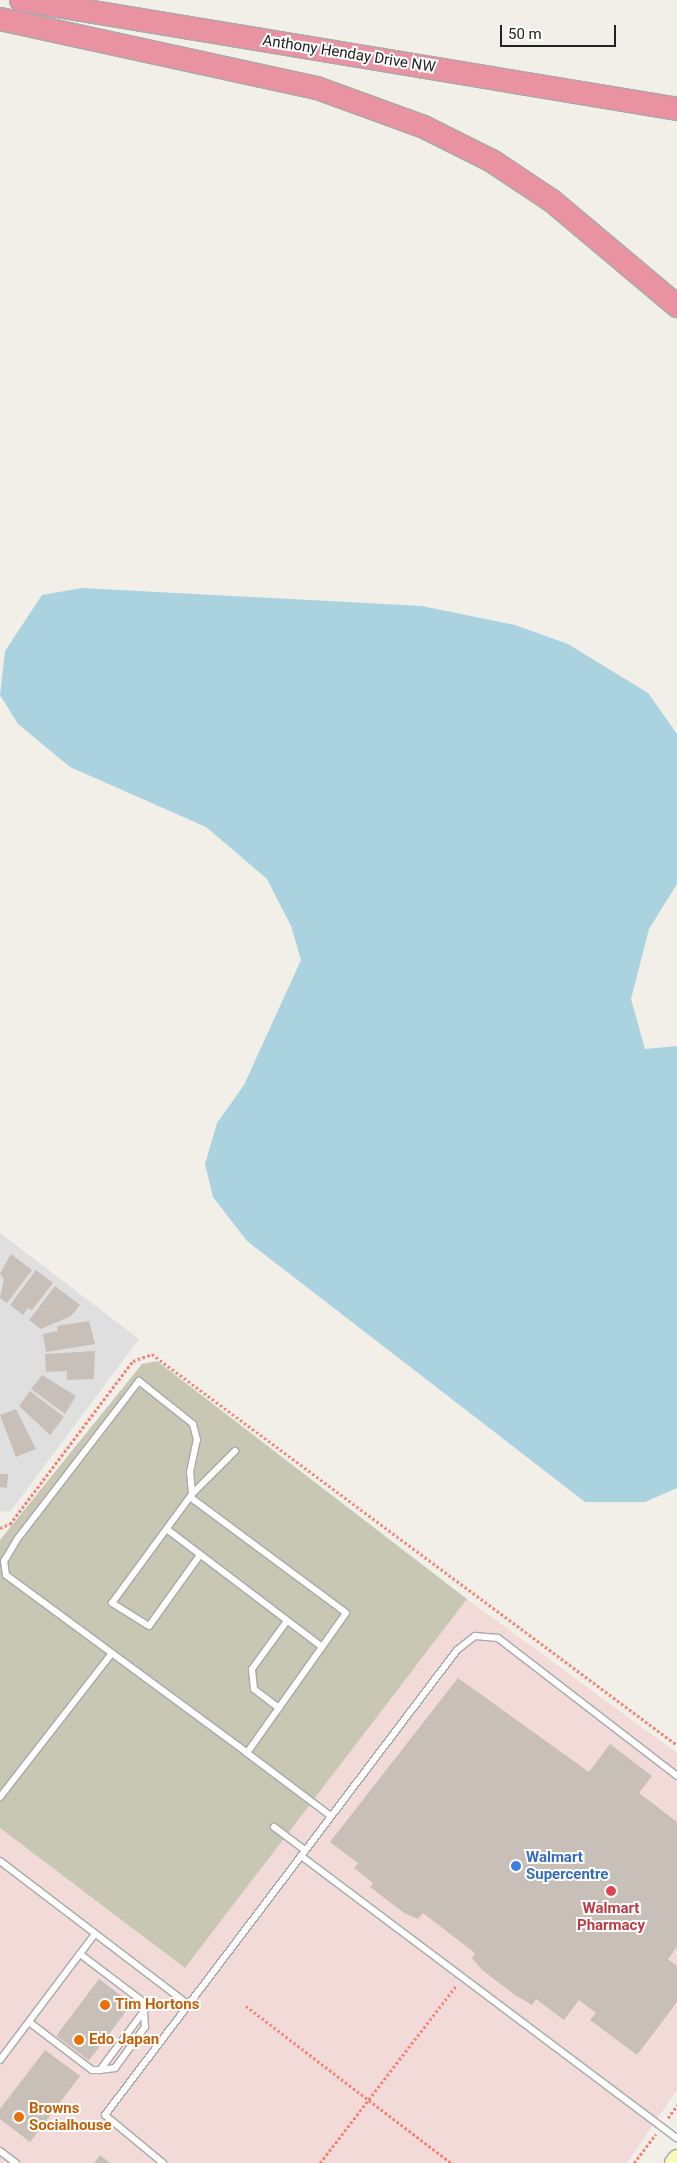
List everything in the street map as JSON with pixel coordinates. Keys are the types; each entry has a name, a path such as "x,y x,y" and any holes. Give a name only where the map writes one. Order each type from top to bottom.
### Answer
{"highway":[{"name":"Anthony Henday Drive NW","path":"22,0 677,108"},
{"path":"0,19 317,88 424,126 492,161 552,201 677,306"}],"main road":[{"path":"674,2163 677,2158"}],"lane":[{"path":"191,1496 190,1472 197,1440 193,1424 139,1381 4,1561 6,1575 331,1816"},
{"path":"200,1555 149,1626 112,1603 168,1530 191,1496 235,1451"},
{"path":"191,1496 346,1613 247,1753"},
{"path":"168,1530 322,1647"},
{"path":"279,1708 254,1689 252,1669 287,1621"},
{"path":"163,2163 105,2116 457,1650 475,1636 498,1638 677,1776"},
{"path":"0,1797 112,1653"},
{"path":"274,1827 303,1853 677,2138"},
{"path":"0,1861 188,2004"},
{"path":"0,2060 95,1934"},
{"path":"28,2022 92,2070 115,2068 145,2027 142,2001 80,1954"},
{"path":"100,2070 144,2011"},
{"path":"0,2151 16,2163"}],"path":[{"path":"0,1528 10,1524 133,1361 152,1354 677,1745"},
{"path":"320,2163 463,1976"},
{"path":"246,2006 451,2163"}],"shaded area":[{"path":"0,1233 139,1339 10,1512 0,1511"},
{"path":"157,1361 467,1599 185,1968 0,1828 0,1540 142,1364"},
{"path":"467,1599 677,1753 677,2090 627,2163 0,2163 0,1828 185,1968"}],"water":[{"path":"82,588 422,606 515,625 568,644 648,693 677,734 677,884 649,929 631,999 645,1049 677,1046 677,1488 645,1502 585,1502 247,1241 213,1197 205,1164 217,1123 244,1085 301,960 291,926 267,879 206,827 70,767 18,724 0,695 5,651 42,595"}],"building":[{"path":"11,1254 32,1270 7,1303 0,1298 4,1279 0,1274"},
{"path":"36,1270 53,1283 32,1310 28,1308 23,1315 10,1305"},
{"path":"55,1286 80,1305 71,1316 41,1329 29,1320"},
{"path":"89,1321 95,1344 46,1352 43,1334 58,1331 57,1326"},
{"path":"95,1351 94,1379 67,1380 67,1371 46,1372 45,1354"},
{"path":"42,1375 76,1396 65,1414 31,1389"},
{"path":"30,1391 64,1417 50,1435 19,1406"},
{"path":"16,1409 36,1449 16,1457 0,1415"},
{"path":"0,1474 8,1474 7,1488 0,1487"},
{"name":"Walmart Supercentre","path":"458,1678 589,1772 610,1744 652,1776 639,1793 677,1822 677,1947 668,1959 677,1966 677,2002 637,2055 590,2020 596,2013 579,2000 564,2020 536,1999 532,2005 515,1995 481,1969 472,1958 475,1953 423,1913 418,1919 404,1913 370,1887 373,1883 354,1868 358,1863 330,1842"},
{"path":"99,1979 132,2004 89,2060 56,2036"},
{"path":"45,2050 80,2076 30,2142 0,2119 0,2109"},
{"path":"100,2155 110,2163 94,2163"}],"place":[{"name":"Walmart Supercentre","path":"516,1866"},
{"name":"Walmart Pharmacy","path":"611,1891"},
{"name":"Tim Hortons","path":"105,2005"},
{"name":"Edo Japan","path":"79,2040"},
{"name":"Browns Socialhouse","path":"19,2117"}]}
